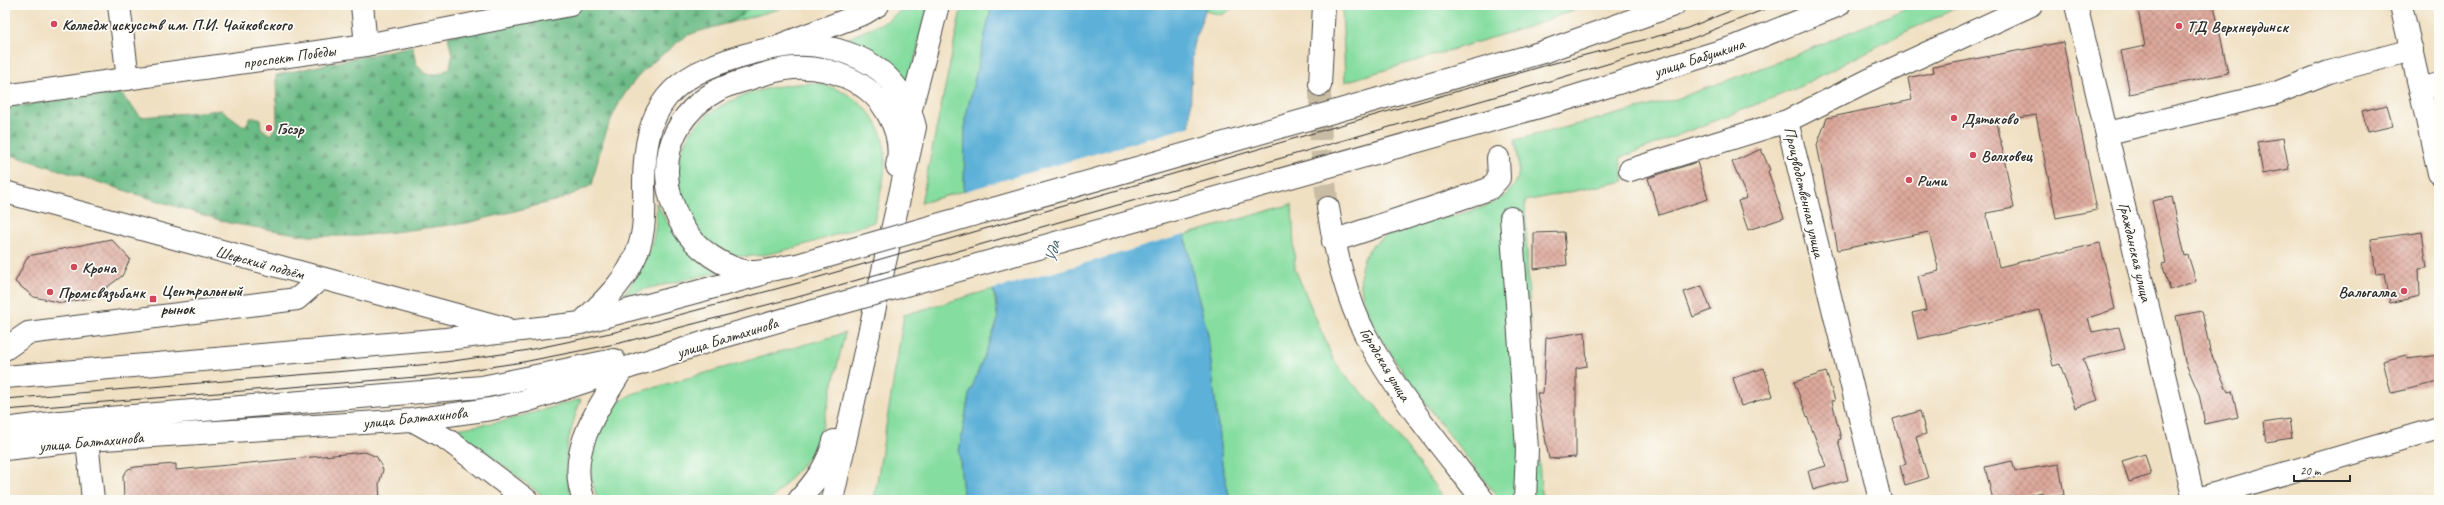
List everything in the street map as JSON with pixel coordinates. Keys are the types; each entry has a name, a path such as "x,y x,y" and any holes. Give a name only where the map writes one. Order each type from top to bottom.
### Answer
{"main road":[{"path":"120,5 128,79"},
{"path":"362,5 366,44"},
{"name":"проспект Победы","path":"5,96 366,44 570,5"},
{"path":"581,323 609,297 620,282 639,247 644,210 646,144 650,126 659,107 675,89 691,75 711,65 778,45 858,16 878,5"},
{"path":"832,500 938,5"},
{"path":"798,500 812,486 830,458 900,153 913,118 942,5"},
{"path":"1320,85 1324,5"},
{"path":"5,377 446,339 581,323 797,265 1543,52 1674,5"},
{"name":"улица Бабушкина","path":"810,312 1557,102 1737,46 1838,5"},
{"name":"Производственная улица","path":"1880,500 1787,121 1869,80 2030,5"},
{"name":"Гражданская улица","path":"2076,5 2108,133 2194,500"},
{"path":"2401,5 2412,50 2430,86 2439,173"},
{"path":"778,45 821,46 858,56 887,76 900,90 913,118"},
{"path":"2108,133 2276,94 2329,72 2412,50"},
{"path":"797,265 750,272 732,267 702,248 687,234 669,195 666,177 667,156 672,138 692,109 719,89 771,72 802,68 828,71 846,77 863,86 884,106 893,123 900,153"},
{"path":"1630,170 1787,121"},
{"path":"1333,241 1490,189 1499,178 1498,158"},
{"name":"Шефский подъём","path":"5,192 320,279 516,331"},
{"name":"Городская улица","path":"1328,208 1333,241 1366,336 1413,410 1483,500"},
{"path":"1511,218 1527,449 1525,500"},
{"path":"5,349 28,333 297,300 320,279"},
{"name":"улица Балтахинова","path":"5,448 87,440 412,420 491,409 526,401 715,339 810,312"},
{"path":"5,429 60,422 482,387 715,339"},
{"path":"584,500 579,471 583,438 621,371"},
{"path":"412,420 448,440 527,500"},
{"path":"2194,500 2439,428"},
{"path":"87,440 93,500"}],"green space":[{"path":"587,5 751,5 745,12 730,22 686,36 650,64 636,79 616,110 602,145 592,185 562,199 467,223 359,236 309,236 229,223 5,153 5,107 120,93 141,117 222,110 245,127 250,118 260,118 261,128 270,135 277,126 276,75 412,46 416,63 425,74 439,74 450,68 452,55 448,36"},
{"path":"751,5 793,5 726,24"},
{"path":"908,5 928,5 909,84 894,68 873,52 844,40 887,21"},
{"path":"962,5 992,5 965,120 964,191 921,203"},
{"path":"1207,5 1237,5 1222,15 1205,11"},
{"path":"1342,5 1586,5 1534,25 1345,82"},
{"path":"1914,5 1963,5 1909,30 1795,89 1620,158 1624,181 1525,201 1532,373 1542,500 1500,500 1454,441 1389,351 1370,317 1362,294 1362,264 1374,244 1395,231 1478,209 1501,198 1516,182 1518,177 1519,172 1515,140 1673,100 1786,59"},
{"path":"814,83 831,87 845,93 858,102 869,113 877,126 883,140 885,156 883,180 874,222 783,251 764,255 734,255 720,250 699,231 685,207 679,189 678,176 682,148 693,130 708,115 727,103 748,94 770,88 793,84"},
{"path":"656,202 668,224 689,251 708,266 719,272 624,294 645,262 653,241"},
{"path":"1292,204 1295,269 1333,359 1350,381 1375,405 1445,500 1230,500 1222,464 1208,335 1195,285 1185,235"},
{"path":"993,289 998,320 969,395 959,451 963,493 961,500 874,500 904,315"},
{"path":"845,333 821,433 808,458 771,500 598,500 590,469 590,454 593,440 599,426 607,414 618,403 632,394"},
{"path":"581,399 570,436 566,463 567,476 575,500 548,500 456,429 504,421"}],"water":[{"name":"Уда","path":"992,5 1207,5 1193,45 1185,235 1195,285 1208,335 1222,464 1230,500 961,500 963,493 959,451 969,395 998,320 996,299 964,191 965,120"}],"pier":[{"path":"1192,126 1187,234 991,290 962,192"}],"building":[{"path":"2137,5 2214,5 2228,73 2130,94 2121,51 2145,46"},
{"path":"2063,42 2097,210 2056,218 2036,115 1997,122 2014,208 1986,213 1999,267 2100,243 2115,309 2088,318 2092,332 2119,327 2125,349 2083,359 2098,400 2075,408 2060,364 2053,366 2040,310 1918,339 1912,313 1926,310 1918,276 1939,271 1929,232 1838,250 1817,145 1827,118 1912,100 1908,78 1934,72 1933,67"},
{"path":"2387,105 2393,126 2368,132 2362,111"},
{"path":"2283,138 2289,169 2263,174 2257,142"},
{"path":"1761,149 1770,170 1768,171 1784,218 1748,230 1738,201 1747,198 1732,162"},
{"path":"1697,162 1708,199 1659,215 1648,178"},
{"path":"2172,197 2185,256 2188,255 2196,281 2170,290 2162,264 2166,263 2152,201"},
{"path":"1564,232 1567,265 1534,269 1534,233"},
{"path":"2422,232 2427,268 2419,269 2420,296 2390,303 2385,274 2376,275 2371,239"},
{"name":"Крона","path":"111,239 130,259 122,276 94,297 62,303 34,297 15,282 28,256"},
{"path":"1702,286 1711,310 1693,317 1684,292"},
{"path":"2202,311 2210,351 2228,392 2232,391 2238,417 2205,424 2199,394 2185,362 2176,316"},
{"path":"1585,332 1587,366 1576,368 1576,457 1549,459 1537,393 1543,393 1546,338"},
{"path":"2406,355 2407,359 2439,355 2439,382 2391,393 2383,361"},
{"path":"1764,368 1773,396 1741,406 1733,378"},
{"path":"1826,372 1835,400 1832,401 1841,439 1838,440 1848,480 1813,490 1808,471 1826,466 1794,382"},
{"path":"1920,411 1926,434 1916,437 1928,478 1905,485 1900,466 1906,464 1893,419"},
{"path":"2289,419 2292,438 2266,442 2263,423"},
{"path":"365,452 377,457 383,470 379,484 380,500 124,500 123,476 128,469 135,467 176,464 176,470"},
{"path":"2145,454 2151,475 2129,482 2122,461"},
{"path":"2012,461 2015,471 2059,464 2064,495 2043,498 2042,492 2009,500 1993,500 1985,467"}],"tunnel":[{"path":"1320,85 1321,148 1328,208"}],"tram line":[{"path":"5,399 432,364 523,351 615,332 802,282 1547,65 1685,29 1745,5"},
{"path":"5,410 429,376 523,362 620,343 805,295 1560,78 1688,40 1775,5"}],"place":[{"name":"Колледж искусств им. П.И. Чайковского","path":"54,24"},
{"name":"ТД Верхнеудинск","path":"2179,26"},
{"name":"Дятьково","path":"1954,118"},
{"name":"Гэсэр","path":"269,128"},
{"name":"Волховец","path":"1973,155"},
{"name":"Рими","path":"1909,180"},
{"name":"Крона","path":"74,267"},
{"name":"Вальгалла","path":"2404,291"},
{"name":"Промсвязьбанк","path":"50,292"},
{"name":"Центральный рынок","path":"153,299"}]}
